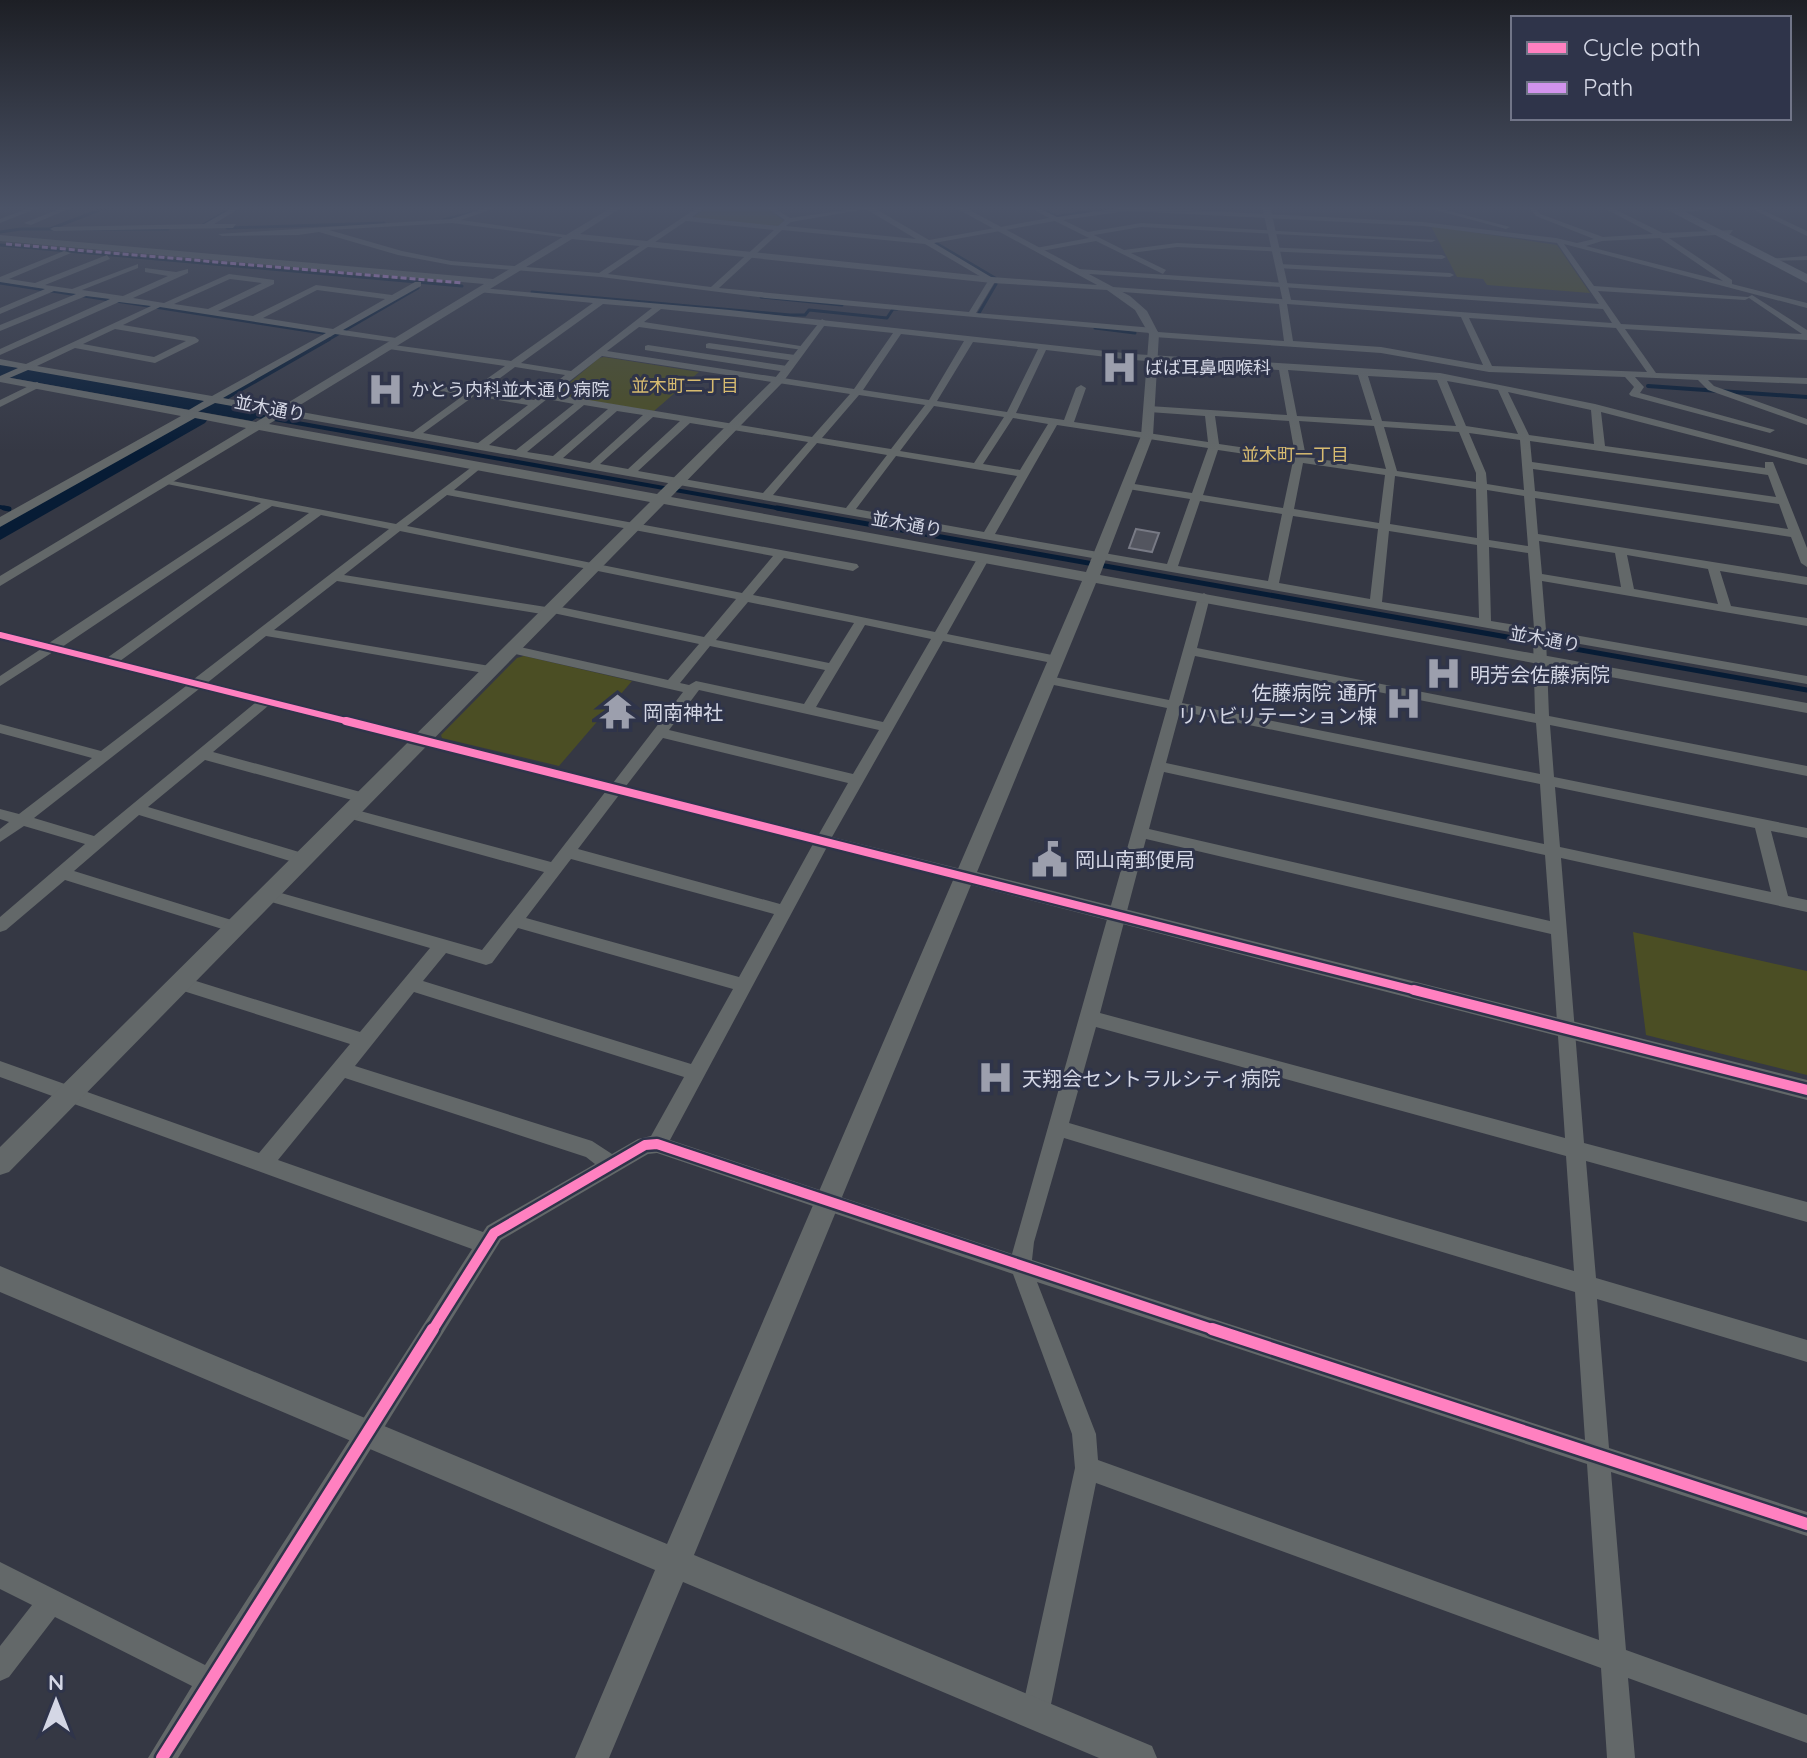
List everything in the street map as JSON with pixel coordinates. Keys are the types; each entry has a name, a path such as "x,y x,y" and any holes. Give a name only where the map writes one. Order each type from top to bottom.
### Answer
{"street":[{"path":"42,288 573,374"},
{"path":"0,328 90,288"},
{"path":"0,352 145,288"},
{"path":"3,378 201,288"},
{"path":"207,313 259,288"},
{"path":"253,320 314,288"},
{"path":"323,288 393,298"},
{"path":"0,523 7,514 216,401 411,288"},
{"path":"0,582 484,288"},
{"path":"714,288 1154,332 1381,350 1490,369 1807,381"},
{"path":"972,313 987,288"},
{"path":"1100,288 1618,326 1807,335"},
{"path":"1283,288 1289,342"},
{"path":"1343,288 1604,307"},
{"path":"1456,288 1490,369 1487,384"},
{"path":"1591,288 1655,377"},
{"path":"1592,288 1754,299"},
{"path":"1735,288 1807,306"},
{"path":"592,1758 1053,670 1147,436 1154,332 1141,308 1113,289"},
{"path":"1739,289 1807,335"},
{"path":"0,311 49,290"},
{"path":"481,290 697,309 1153,358 1440,376 1595,407 1807,462"},
{"path":"416,434 601,301"},
{"path":"481,446 660,306"},
{"path":"635,359 697,309"},
{"path":"705,334 730,313"},
{"path":"0,1164 779,380 822,322"},
{"path":"637,324 705,334 795,358"},
{"path":"73,345 155,360 195,340 113,326"},
{"path":"766,496 856,393 899,331"},
{"path":"660,339 795,358"},
{"path":"849,511 931,404 970,339"},
{"path":"977,466 1009,415 1043,347"},
{"path":"648,348 705,357 795,358"},
{"path":"600,353 1796,534"},
{"path":"694,367 705,357"},
{"path":"0,362 216,401 270,418 416,434 631,472 670,489 766,496 988,535 1097,564 1172,567 1485,622 1540,644 1807,680"},
{"path":"1273,585 1300,460 1283,366"},
{"path":"1362,372 1392,473 1376,604"},
{"path":"1440,376 1481,473 1485,622"},
{"path":"1629,376 1639,387 1634,394 1770,430"},
{"name":"並木通り","path":"3,378 193,412 270,418 477,466 670,489 983,559 1097,564 1204,597 1540,644 1807,708"},
{"path":"1701,379 1716,390 1807,422"},
{"path":"0,404 37,385"},
{"path":"425,386 536,403"},
{"path":"1501,387 1525,437 1528,465 1543,719 1621,1758"},
{"path":"1068,424 1081,388"},
{"path":"545,396 1023,474"},
{"path":"520,452 582,402"},
{"path":"556,459 616,407"},
{"path":"1595,407 1600,448"},
{"path":"1149,409 1463,429 1772,472"},
{"path":"593,465 651,413"},
{"path":"1172,567 1214,446 1210,413"},
{"path":"631,472 688,419"},
{"path":"988,535 1054,422"},
{"path":"1766,451 1807,563"},
{"path":"1528,465 1783,501"},
{"path":"0,837 477,466"},
{"path":"166,481 939,635 1175,705 1807,833"},
{"path":"1128,486 1535,551"},
{"path":"444,491 853,567"},
{"path":"0,682 270,502"},
{"path":"110,662 318,512"},
{"path":"1534,537 1807,581"},
{"path":"1620,551 1628,592"},
{"path":"671,685 781,554"},
{"path":"657,1144 823,840 983,559"},
{"path":"1713,566 1726,608"},
{"path":"333,577 550,610 833,668"},
{"path":"1537,577 1807,622"},
{"path":"1035,1714 1087,1468 1084,1434 1021,1267 1024,1242 1090,1018 1204,597"},
{"path":"808,709 862,620"},
{"path":"264,632 490,670"},
{"path":"0,635 1807,1090"},
{"path":"511,649 692,690"},
{"path":"1191,651 1807,771"},
{"path":"267,895 486,958 696,685 887,727"},
{"path":"0,926 266,701"},
{"path":"0,728 103,756"},
{"path":"658,732 857,780"},
{"path":"202,754 363,798"},
{"path":"1159,766 1807,906"},
{"path":"137,809 303,859"},
{"path":"349,813 555,869"},
{"path":"0,814 97,842"},
{"path":"1762,824 1781,901"},
{"path":"1140,832 1559,930"},
{"path":"567,852 784,911"},
{"path":"62,873 235,927"},
{"path":"515,921 744,985"},
{"path":"262,1165 442,946"},
{"path":"180,983 364,1041"},
{"path":"410,984 695,1073"},
{"path":"1090,1018 1807,1212"},
{"path":"0,1069 68,1096 487,1244"},
{"path":"341,1069 592,1150 610,1164"},
{"path":"1058,1128 1807,1351"},
{"path":"162,1758 494,1233 645,1145 657,1144 827,1203 1807,1524"},
{"path":"0,1279 1140,1758"},
{"path":"1087,1468 1807,1729"},
{"path":"0,1575 211,1682"},
{"path":"0,1668 51,1601"}],"green space":[{"path":"1526,288 1587,288 1590,293"},
{"path":"599,358 699,372 654,411 555,395"},
{"path":"524,656 632,681 559,766 442,738 441,735 517,658"},
{"path":"1633,932 1807,971 1807,1075 1646,1035"}],"building":[{"path":"1136,529 1159,533 1152,552 1129,548"}],"waterway":[{"path":"32,288 335,335"},
{"path":"326,341 418,288"},
{"path":"979,313 994,288"},
{"path":"532,292 790,315 805,315 809,310 887,318 893,309 897,309"},
{"path":"761,297 842,305"},
{"path":"1095,328 1135,333"},
{"path":"210,407 329,339"},
{"path":"0,370 252,415"},
{"path":"1648,386 1807,397"},
{"path":"252,415 788,510"},
{"path":"0,533 198,419"},
{"path":"0,507 9,509 4,508"},
{"path":"777,508 1807,690"},
{"path":"26,513 32,514"}],"cycle path":[{"path":"0,635 1807,1090"},
{"path":"162,1758 494,1233 645,1145 657,1144 827,1203 1807,1524"}],"place":[{"name":"ばば耳鼻咽喉科","path":"1119,367"},
{"name":"かとう内科並木通り病院","path":"385,389"},
{"name":"明芳会佐藤病院","path":"1444,674"},
{"name":"佐藤病院 通所 リハビリテーション棟","path":"1403,704"},
{"name":"岡南神社","path":"617,712"},
{"name":"岡山南郵便局","path":"1049,859"},
{"name":"天翔会セントラルシティ病院","path":"996,1078"}],"district":[{"name":"並木町二丁目","path":"685,385"},
{"name":"並木町一丁目","path":"1295,454"}]}
